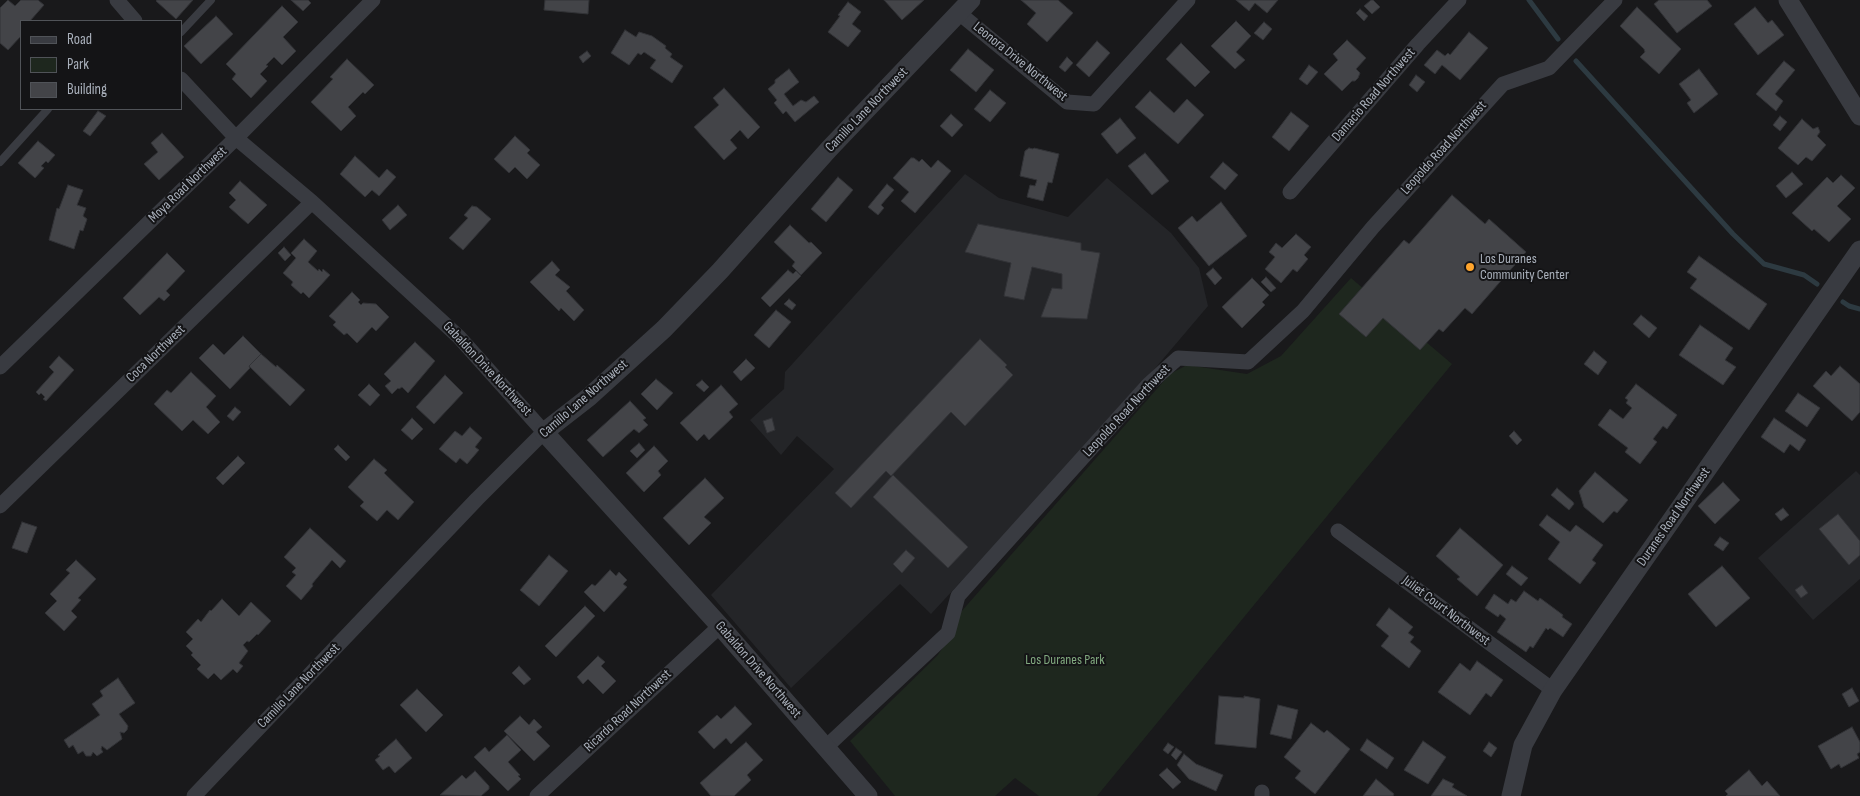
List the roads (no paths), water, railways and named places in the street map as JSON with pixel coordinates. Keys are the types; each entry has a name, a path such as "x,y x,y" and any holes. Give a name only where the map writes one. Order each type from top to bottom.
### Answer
{"street":[{"path":"117,0 132,20"},
{"name":"Moya Road Northwest","path":"0,368 236,138 373,0"},
{"name":"Leonora Drive Northwest","path":"965,7 1068,102 1094,104 1188,0"},
{"name":"Damacio Road Northwest","path":"1290,192 1418,44 1459,0"},
{"name":"Leopoldo Road Northwest","path":"826,747 948,633 958,596 1149,384 1178,358 1248,362 1303,311 1373,227 1476,111 1503,84 1549,68 1615,0"},
{"path":"1790,1 1860,116"},
{"name":"Camillo Lane Northwest","path":"194,796 477,499 544,432 589,396 664,329 720,271 829,149 965,7"},
{"name":"Gabaldon Drive Northwest","path":"182,80 236,138 312,202 459,337 720,626 868,796"},
{"name":"Coca Northwest","path":"0,506 312,202"},
{"name":"Duranes Road Northwest","path":"1511,796 1523,745 1553,690 1860,250"},
{"name":"Juliet Court Northwest","path":"1338,531 1553,690"},
{"name":"Ricardo Road Northwest","path":"537,796 720,626"}],"lane":[{"path":"182,31 211,0"},
{"path":"0,162 47,110"}],"waterway":[{"path":"1529,0 1558,39"},
{"path":"1576,61 1733,234 1764,264 1804,275 1817,284"},
{"path":"1843,302 1860,309"}],"place":[{"name":"Los Duranes Community Center","path":"1470,267"}],"park label":[{"name":"Los Duranes Park","path":"1065,660"}]}
